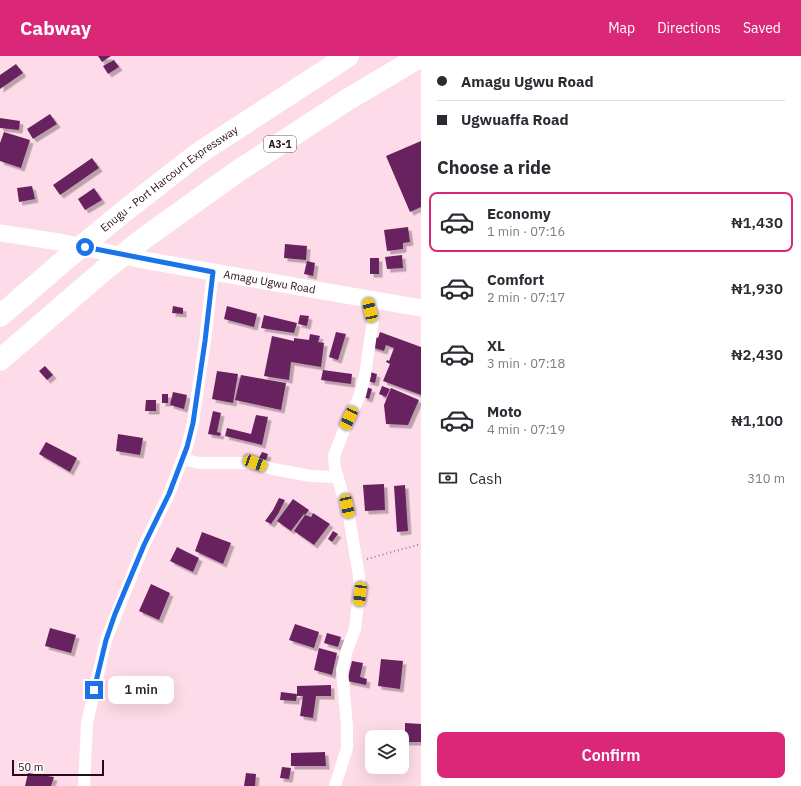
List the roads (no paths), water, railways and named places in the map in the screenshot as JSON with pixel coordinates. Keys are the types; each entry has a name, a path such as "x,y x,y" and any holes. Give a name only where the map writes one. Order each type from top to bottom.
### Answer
{"highway":[{"name":"Enugu - Port Harcourt Expressway","path":"0,316 66,259 199,153 326,62 348,56"},
{"name":"A3-1","path":"0,360 103,271 144,239 238,171 348,100 421,56"}],"street":[{"name":"Amagu Ugwu Road","path":"0,233 59,242 138,259 421,308"},
{"path":"84,786 87,723 106,640 144,545 169,494 183,460 193,423 213,272"},
{"path":"335,786 348,748 342,670 347,650 356,630 360,594 347,506 338,477 334,456 360,395 365,375 373,320 368,299"},
{"path":"183,460 199,463 255,463 273,469 304,475 338,477"}]}
